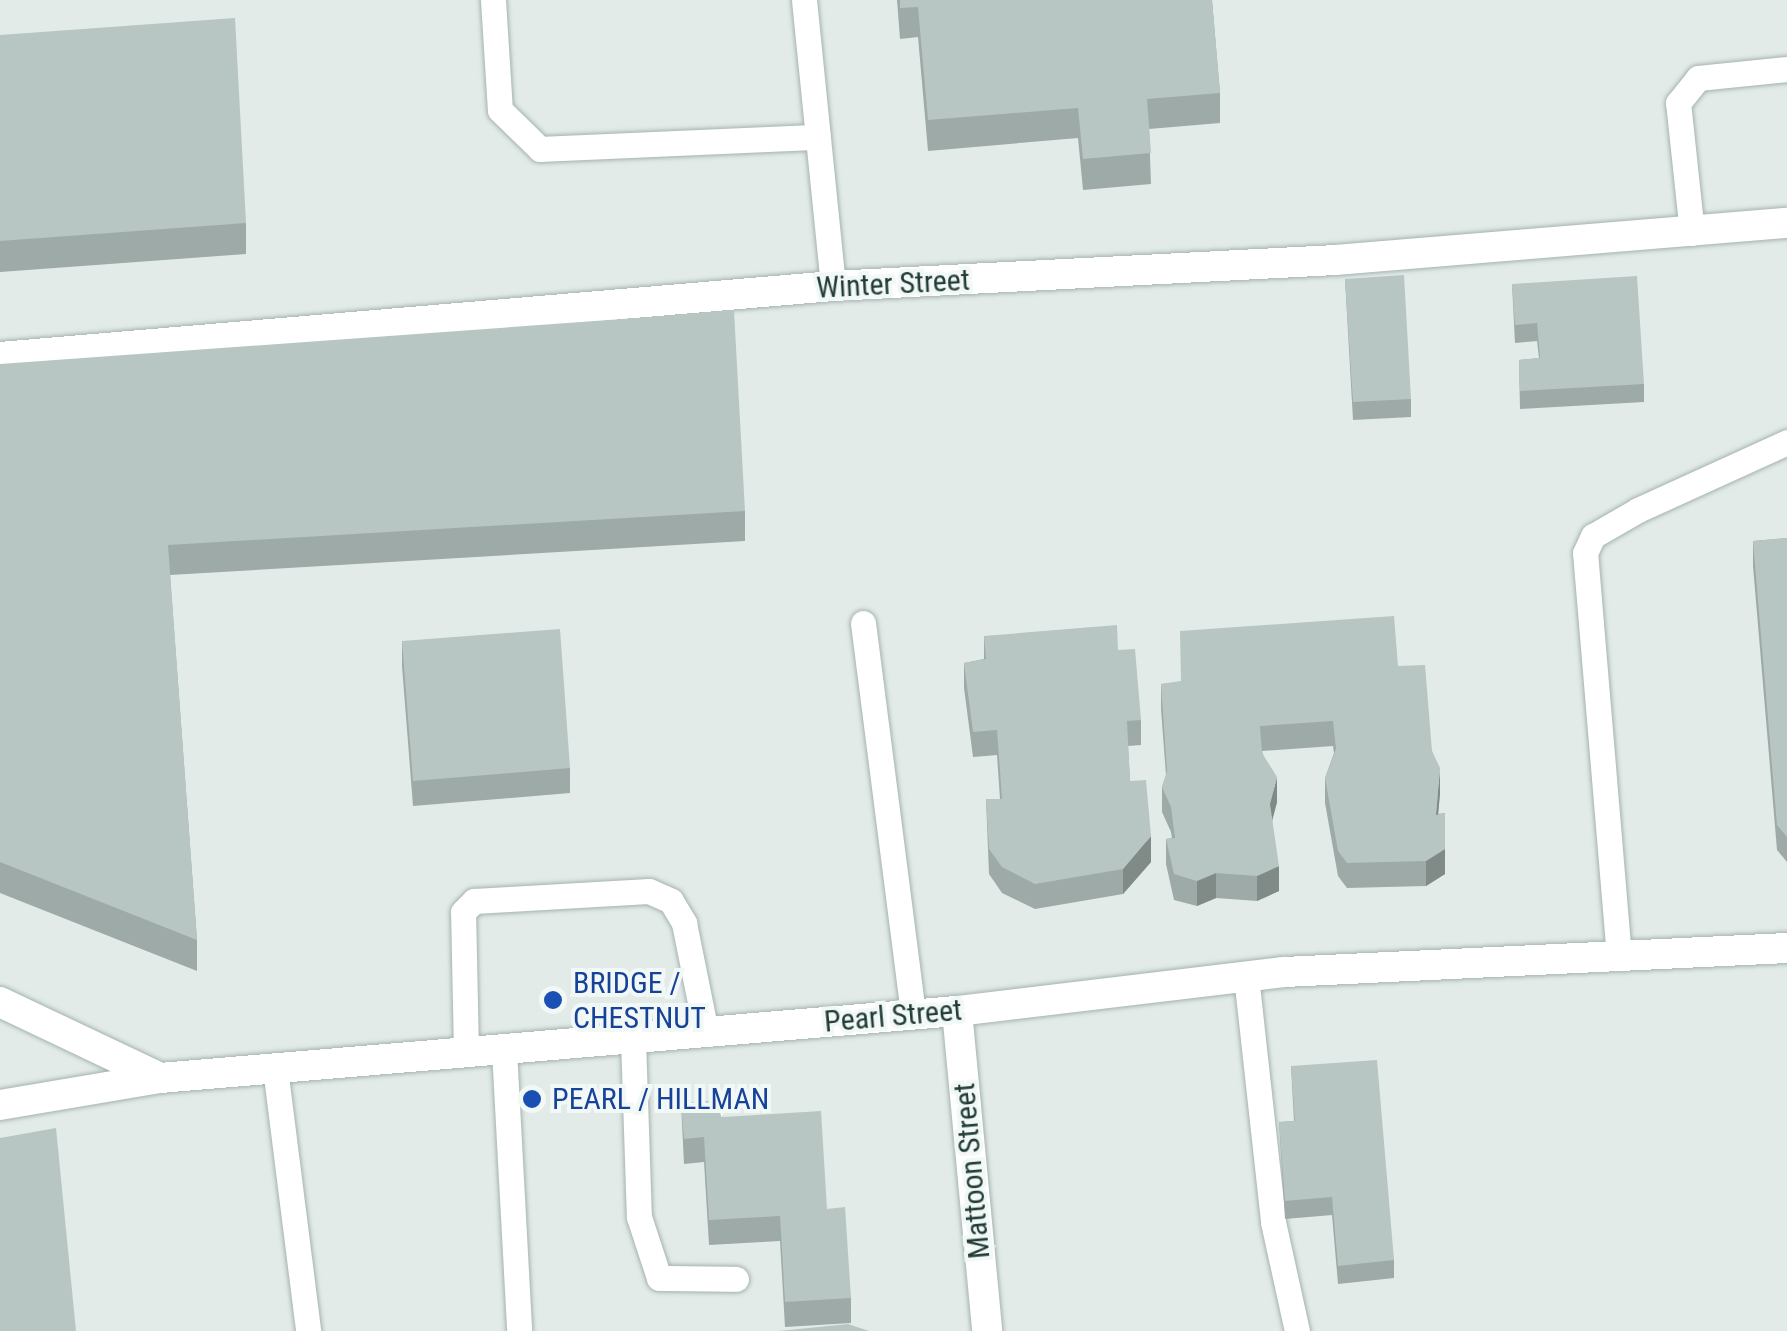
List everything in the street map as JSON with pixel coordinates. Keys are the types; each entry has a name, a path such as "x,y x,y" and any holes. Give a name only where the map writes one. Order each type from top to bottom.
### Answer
{"street":[{"name":"Winter Street","path":"0,357 834,286 1692,233 1787,223"},
{"name":"Pearl Street","path":"0,1105 160,1078 957,1012 1246,976 1787,948"},
{"path":"0,1002 160,1078"},
{"name":"Mattoon Street","path":"957,1012 987,1331"}],"lane":[{"path":"493,0 500,110 540,148 818,138"},
{"path":"804,0 834,286"},
{"path":"1692,233 1678,103 1698,78 1787,69"},
{"path":"1619,957 1586,553 1594,536 1638,510 1787,442"},
{"path":"864,623 913,1015"},
{"path":"466,1052 462,912 474,901 649,891 672,900 684,923 706,1032"},
{"path":"1246,976 1273,1222 1296,1331"},
{"path":"633,1039 639,1217 659,1278 736,1279"},
{"path":"504,1050 519,1331"},
{"path":"274,1068 308,1331"}],"building":[{"path":"900,0 1212,0 1220,93 1147,99 1151,153 1083,159 1078,108 928,120 918,7 900,8"},
{"path":"235,18 246,223 0,241 0,35"},
{"path":"1404,275 1411,399 1353,402 1345,279"},
{"path":"1637,276 1644,384 1520,391 1519,360 1540,358 1537,323 1515,325 1512,284"},
{"path":"734,311 745,511 168,545 197,940 0,862 0,364"},
{"path":"1787,538 1787,837 1777,825 1753,541"},
{"path":"1394,616 1398,666 1425,665 1432,751 1440,768 1436,815 1445,813 1445,849 1426,861 1347,863 1338,851 1325,778 1336,749 1333,721 1260,726 1262,753 1277,777 1270,804 1279,866 1257,876 1216,873 1197,881 1174,874 1166,839 1175,838 1171,807 1162,787 1167,771 1161,684 1181,681 1180,631"},
{"path":"1117,625 1118,650 1135,649 1141,720 1127,721 1130,781 1146,780 1151,836 1123,869 1035,884 1002,867 989,849 986,799 1002,799 997,730 973,732 964,663 986,659 984,636"},
{"path":"560,629 570,768 413,781 402,641"},
{"path":"1377,1060 1394,1260 1338,1266 1332,1197 1285,1201 1279,1122 1295,1121 1291,1066"},
{"path":"722,1100 723,1117 821,1111 827,1209 845,1207 851,1298 785,1302 780,1216 709,1220 704,1137 684,1139 681,1103"},
{"path":"56,1128 76,1331 0,1331 0,1138"},
{"path":"848,1324 869,1331 779,1331"}],"place":[{"name":"BRIDGE / CHESTNUT","path":"553,1000"},
{"name":"PEARL / HILLMAN","path":"532,1099"}]}
